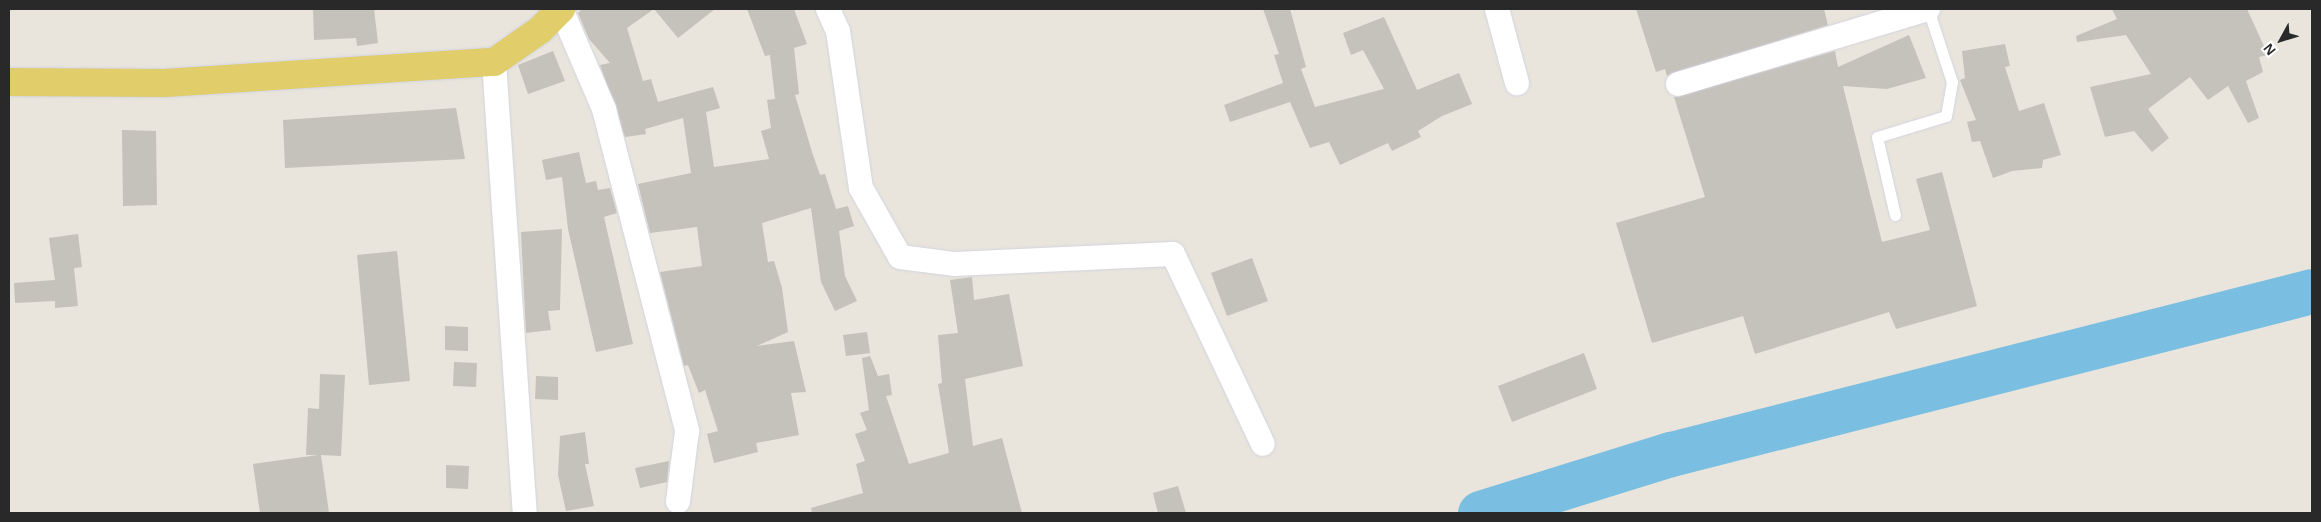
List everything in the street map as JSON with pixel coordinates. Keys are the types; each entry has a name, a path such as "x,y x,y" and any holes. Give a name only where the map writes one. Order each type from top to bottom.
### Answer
{"main road":[{"path":"9,82 166,83 494,62 540,30 561,9"}],"street":[{"path":"561,9 604,109 687,431 678,501"},
{"path":"828,9 838,31 861,188 900,257 954,264 1173,254 1263,444"},
{"path":"1497,9 1516,83"},
{"path":"1678,84 1928,9"},
{"path":"494,62 525,513"}],"lane":[{"path":"1895,215 1877,137 1946,116 1952,82 1928,9"}],"building":[{"path":"313,9 374,9 378,43 357,46 356,38 314,40"},
{"path":"582,9 654,9 627,28 643,81 651,79 658,102 713,87 720,108 706,112 714,167 769,159 761,131 771,128 767,100 775,99 770,55 765,56 747,9 794,9 807,44 794,48 799,94 795,95 820,175 825,174 836,209 848,206 854,226 839,231 845,276 857,301 835,311 821,282 811,208 762,223 768,262 774,261 782,288 788,332 757,346 794,341 806,392 791,393 799,435 756,443 758,452 714,463 707,434 718,431 705,390 699,393 688,365 684,366 660,272 702,266 697,227 650,233 638,184 691,173 683,118 645,129 646,134 625,137 600,65 610,63 589,39 578,13"},
{"path":"654,9 715,9 678,38"},
{"path":"1263,9 1290,9 1306,67 1301,69 1315,107 1384,89 1363,50 1351,55 1343,33 1384,17 1417,90 1459,73 1472,104 1442,116 1418,131 1421,137 1392,151 1388,143 1340,165 1329,142 1310,148 1290,102 1230,122 1224,105 1283,83 1274,55 1279,54"},
{"path":"1636,9 1824,9 1828,25 1667,76 1665,69 1656,72"},
{"path":"2112,9 2247,9 2268,55 2259,57 2263,72 2246,81 2259,118 2248,123 2228,86 2208,100 2190,77 2148,109 2169,138 2152,152 2134,131 2105,137 2090,87 2151,74 2126,35 2077,42 2076,36 2117,19"},
{"path":"1909,35 1926,78 1887,89 1843,86 1882,242 1930,230 1916,179 1942,172 1977,306 1896,329 1889,312 1755,354 1743,316 1652,343 1616,223 1705,197 1674,97 1835,51 1838,67"},
{"path":"2005,44 2010,66 2005,67 2019,111 2044,103 2061,155 2043,160 2042,168 2012,171 1993,178 1980,141 1972,142 1967,122 1976,120 1960,80 1965,78 1962,51"},
{"path":"553,51 565,81 528,94 518,65"},
{"path":"456,108 465,159 285,168 283,120"},
{"path":"122,130 156,131 157,205 123,206"},
{"path":"579,152 586,183 596,181 598,190 610,188 617,213 604,217 633,344 596,352 568,229 562,177 546,180 542,160"},
{"path":"562,229 560,310 548,311 551,330 526,333 521,232"},
{"path":"78,234 82,267 74,268 78,306 55,308 55,301 15,303 14,283 55,280 49,238"},
{"path":"397,251 410,381 369,385 357,255"},
{"path":"1252,258 1268,301 1227,316 1211,273"},
{"path":"972,277 974,300 1009,294 1023,366 965,379 973,446 1002,438 1022,513 812,513 811,508 863,493 856,464 865,461 855,434 867,430 860,413 869,410 862,358 870,356 878,376 889,374 892,395 886,396 909,464 949,453 938,384 942,383 938,335 958,333 950,280"},
{"path":"445,326 468,327 468,351 445,350"},
{"path":"867,332 870,353 846,356 843,335"},
{"path":"1584,353 1597,389 1512,422 1498,386"},
{"path":"454,362 477,363 476,387 453,386"},
{"path":"320,374 345,375 341,456 321,455 329,513 260,513 253,464 318,455 306,455 308,408 319,409"},
{"path":"536,376 558,377 558,400 535,399"},
{"path":"585,432 589,464 585,464 594,506 566,511 558,475 560,436"},
{"path":"669,461 667,482 640,488 635,468"},
{"path":"446,465 469,466 468,489 446,488"},
{"path":"1178,486 1186,513 1158,513 1153,493"}],"waterway":[{"path":"1480,513 1671,454 2312,291"}]}
